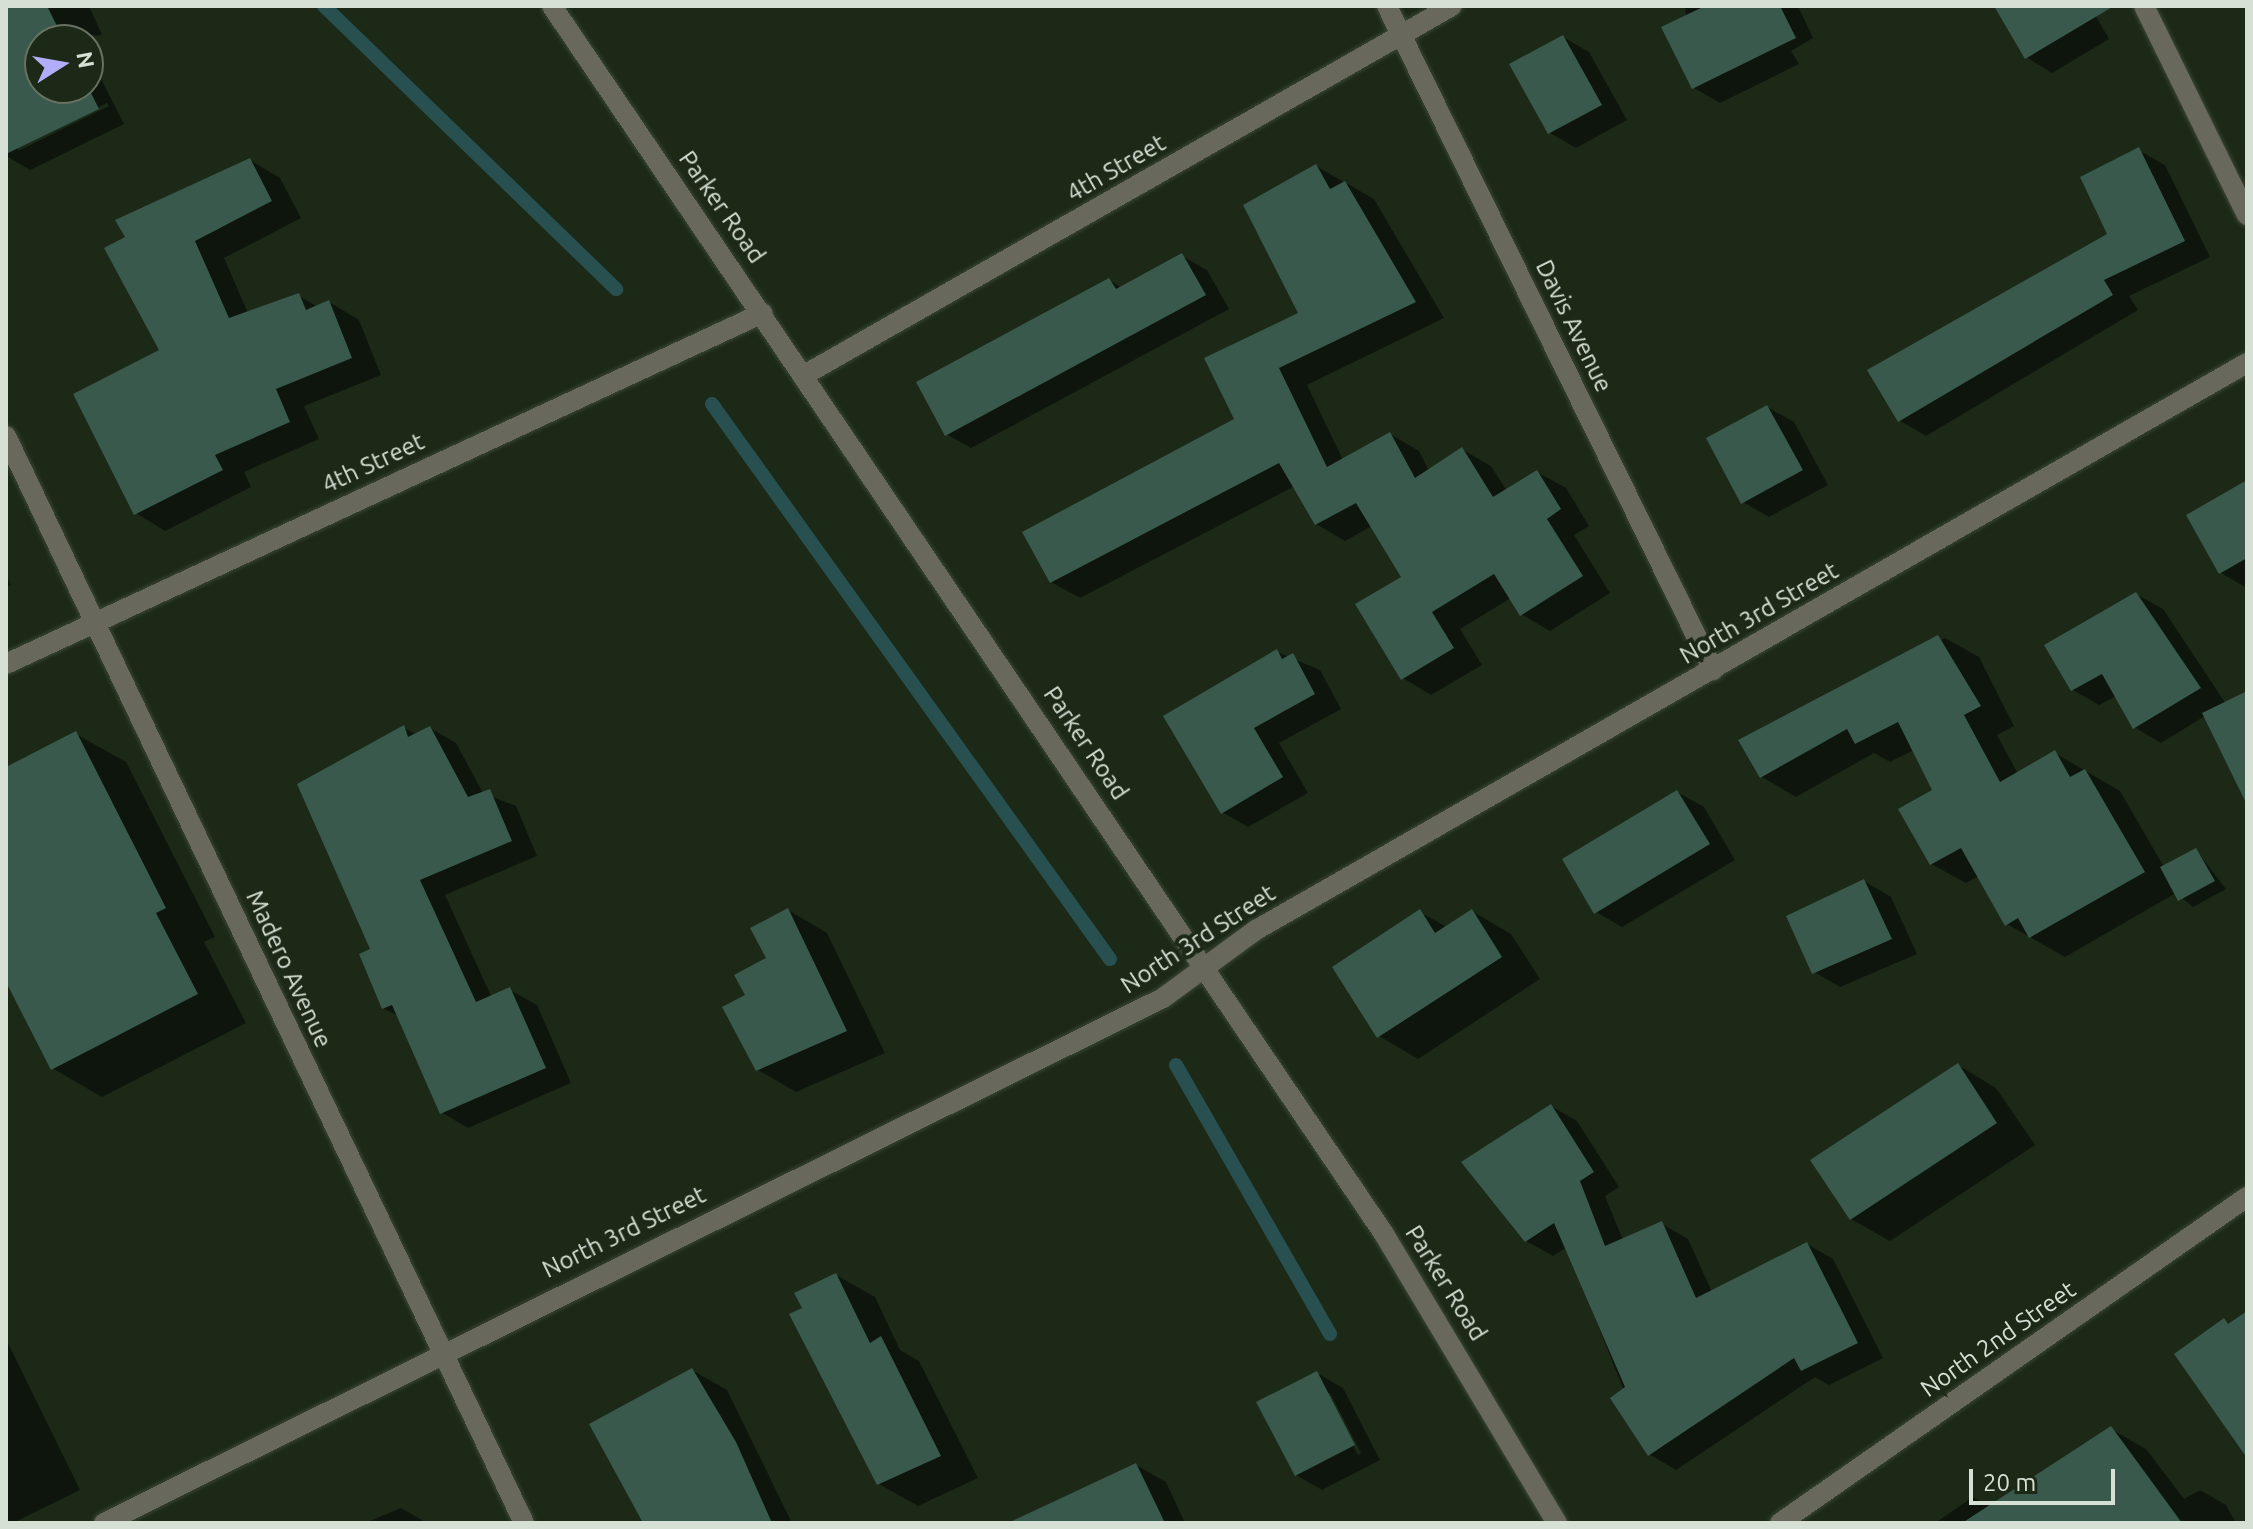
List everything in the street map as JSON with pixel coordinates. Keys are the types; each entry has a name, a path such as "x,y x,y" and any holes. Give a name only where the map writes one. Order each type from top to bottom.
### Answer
{"street":[{"name":"Parker Road","path":"552,6 806,374 1421,1290 1557,1523"},
{"name":"Davis Avenue","path":"1387,6 1713,670"},
{"name":"4th Street","path":"806,374 1452,6"},
{"path":"2144,6 2247,215"},
{"name":"4th Street","path":"6,664 97,617 763,313"},
{"name":"North 3rd Street","path":"104,1523 438,1351 1163,998 1256,930 2247,363"},
{"name":"Madero Avenue","path":"6,436 97,617 438,1351 524,1523"},
{"name":"North 2nd Street","path":"1780,1523 2247,1197"}],"building":[{"path":"6,6 47,6 56,24 24,24 24,104 96,104 99,109 6,154"},
{"path":"1705,6 1780,6 1796,38 1692,89 1661,27"},
{"path":"1994,6 2114,6 2025,59"},
{"path":"1563,35 1602,105 1548,134 1509,64"},
{"path":"2139,147 2185,241 2104,280 2113,295 1898,422 1867,370 2107,234 2080,177"},
{"path":"250,158 272,201 195,241 229,318 299,293 306,310 329,300 352,358 276,389 290,422 215,455 223,470 134,515 73,394 159,350 104,248 125,237 115,220"},
{"path":"1316,164 1330,189 1345,181 1416,302 1279,368 1327,467 1390,432 1415,478 1462,447 1493,497 1537,470 1561,509 1547,519 1583,576 1520,616 1494,574 1432,612 1454,648 1401,680 1355,604 1401,577 1356,503 1315,525 1279,463 1050,583 1022,532 1234,419 1204,358 1298,313 1243,205"},
{"path":"1182,253 1206,295 945,436 916,382 1109,278 1116,289"},
{"path":"1767,405 1803,470 1741,504 1706,438"},
{"path":"2247,480 2247,558 2219,574 2186,515"},
{"path":"2136,592 2201,688 2133,729 2102,674 2071,691 2044,645"},
{"path":"1938,635 1981,706 1964,715 2000,782 2055,750 2070,777 2085,769 2145,872 2029,938 2018,918 2005,926 1961,848 1930,865 1898,809 1932,790 1898,722 1855,744 1847,729 1760,778 1738,740"},
{"path":"1277,649 1282,659 1293,653 1315,694 1254,728 1283,777 1221,814 1163,716"},
{"path":"2247,691 2247,805 2202,713"},
{"path":"404,725 408,737 430,726 468,797 490,789 512,841 420,880 476,1002 510,987 546,1068 440,1114 392,1005 382,1009 359,954 370,949 297,784"},
{"path":"76,731 166,908 156,913 198,994 51,1070 6,982 6,767"},
{"path":"1677,790 1710,844 1594,914 1562,859"},
{"path":"2196,848 2215,881 2178,901 2160,867"},
{"path":"1864,879 1892,939 1812,974 1786,916"},
{"path":"788,908 847,1031 756,1071 722,1007 745,995 734,975 766,958 750,928"},
{"path":"1420,909 1435,933 1472,909 1502,957 1377,1038 1332,967"},
{"path":"1958,1063 1997,1123 1850,1220 1810,1160"},
{"path":"1551,1104 1594,1172 1580,1181 1605,1246 1662,1221 1696,1298 1807,1242 1858,1343 1801,1371 1794,1358 1648,1456 1610,1398 1625,1387 1554,1223 1525,1242 1461,1162"},
{"path":"836,1273 870,1343 881,1336 941,1456 877,1485 789,1314 802,1308 794,1293"},
{"path":"2247,1311 2247,1458 2174,1354 2224,1318 2228,1324"},
{"path":"692,1368 736,1442 772,1523 643,1523 589,1424"},
{"path":"1317,1371 1355,1445 1295,1476 1256,1402"},
{"path":"2111,1426 2182,1523 1962,1523"},
{"path":"1136,1463 1165,1523 1008,1523"}],"waterway":[{"path":"324,6 616,289"},
{"path":"712,404 1110,959"},
{"path":"1176,1065 1330,1334"}]}
